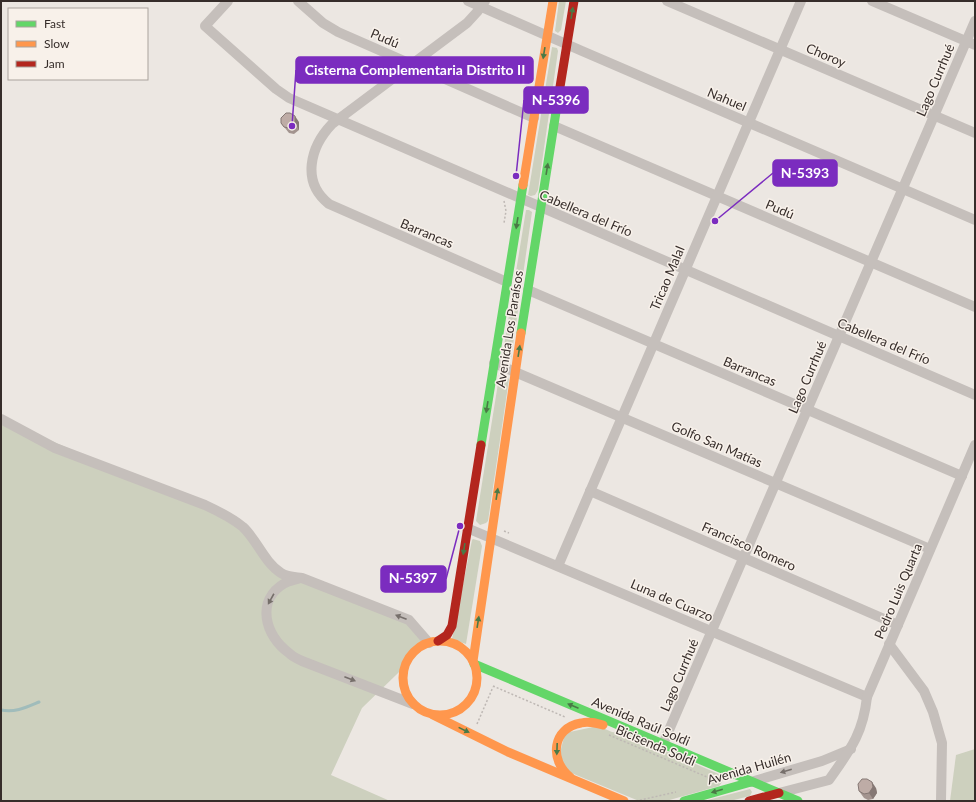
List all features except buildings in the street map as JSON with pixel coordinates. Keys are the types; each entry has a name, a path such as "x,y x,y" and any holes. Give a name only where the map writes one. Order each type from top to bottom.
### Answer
{"main road":[{"name":"Avenida Los Paraísos","path":"553,1 451,628 445,637 420,647 412,654 404,670 403,682 406,694 413,704 429,713 446,714 456,711 466,704 472,696 476,685 476,674 473,662 490,538 540,208 574,1"},
{"path":"433,642 451,643 459,646 467,653 473,662"},
{"name":"Avenida Raúl Soldi","path":"473,662 798,801"},
{"path":"429,713 508,752 624,801"},
{"path":"571,779 559,765 556,751 558,739 568,727 578,722 590,721 615,730 634,732"},
{"name":"Avenida Huilén","path":"684,801 751,782"},
{"path":"749,801 779,793"},
{"path":"608,794 617,801"}],"street":[{"name":"Cabellera del Frío","path":"228,1 205,26 280,93 540,208 975,395"},
{"name":"Pudú","path":"298,1 328,27 534,118"},
{"name":"Nahuel","path":"468,1 483,4 567,45 975,220"},
{"name":"Choroy","path":"667,1 975,133"},
{"name":"Tricao Malal","path":"558,566 801,1"},
{"path":"872,1 970,43"},
{"name":"Barrancas","path":"483,4 467,23 336,119 315,148 312,172 318,194 336,208 507,282"},
{"name":"Lago Currhué","path":"663,744 934,115 970,43 975,20"},
{"name":"Pudú","path":"554,126 975,307"},
{"name":"Barrancas","path":"528,290 962,476"},
{"name":"Golfo San Matías","path":"494,363 930,549"},
{"path":"1,419 55,448 205,505 219,512 243,528 251,536 268,560 281,573 302,578 409,620 433,642"},
{"name":"Pedro Luis Quarta","path":"779,793 829,780 851,749 863,722 866,697 975,445"},
{"name":"Francisco Romero","path":"590,490 898,625"},
{"name":"Luna de Cuarzo","path":"467,528 866,697"},
{"path":"302,578 286,583 271,596 267,604 266,614 268,626 272,636 289,654 302,661 413,704"},
{"path":"889,644 924,691 933,712 942,743 941,801"},
{"name":"Avenida Huilén","path":"751,782 822,761 851,749"}],"path":[{"path":"475,729 496,681"},
{"path":"493,686 568,718"},
{"name":"Bicisenda Soldi","path":"604,733 716,781"}],"green space":[{"path":"559,1 566,1 561,30 558,33 555,31"},
{"path":"552,47 557,48 558,51 538,190 535,195 531,196 528,195"},
{"path":"526,210 532,212 511,359 506,361 502,358"},
{"path":"504,375 509,379 488,521 480,525 476,521 499,377"},
{"path":"1,419 232,519 274,567 409,620 429,643 362,708 331,775 390,801 1,801"},
{"path":"473,539 480,541 482,546 466,644 452,639"},
{"path":"598,726 612,732 626,734 721,775 722,782 719,786 666,801 639,801 569,772 559,757 565,733"},
{"path":"975,749 975,801 950,801 956,755"},
{"path":"750,789 752,792 750,796 730,801 704,801"}],"waterway":[{"path":"1,710 16,710 39,702"}],"traffic: fast":[{"path":"521,333 559,93"},
{"path":"481,445 523,185"},
{"path":"474,664 798,801"},
{"path":"684,801 751,782"}],"traffic: slow":[{"path":"523,185 553,1"},
{"path":"473,661 521,333"},
{"path":"440,641 454,644 466,652 474,664 477,678 474,692 466,704 454,712 440,715 426,712 414,704 406,692 403,678 406,664 414,652 426,644 440,641"},
{"path":"433,715 508,752 624,801"},
{"path":"570,777 563,770 559,762 557,754 559,738 564,731 571,726 584,722 603,725"}],"traffic: jam":[{"path":"559,93 574,1"},
{"path":"438,641 447,635 452,626 481,445"},
{"path":"749,801 779,793"}],"place":[{"name":"Cisterna Complementaria Distrito II","path":"292,126"},
{"name":"N-5396","path":"516,176"},
{"name":"N-5393","path":"715,221"},
{"name":"N-5397","path":"460,526"}]}
